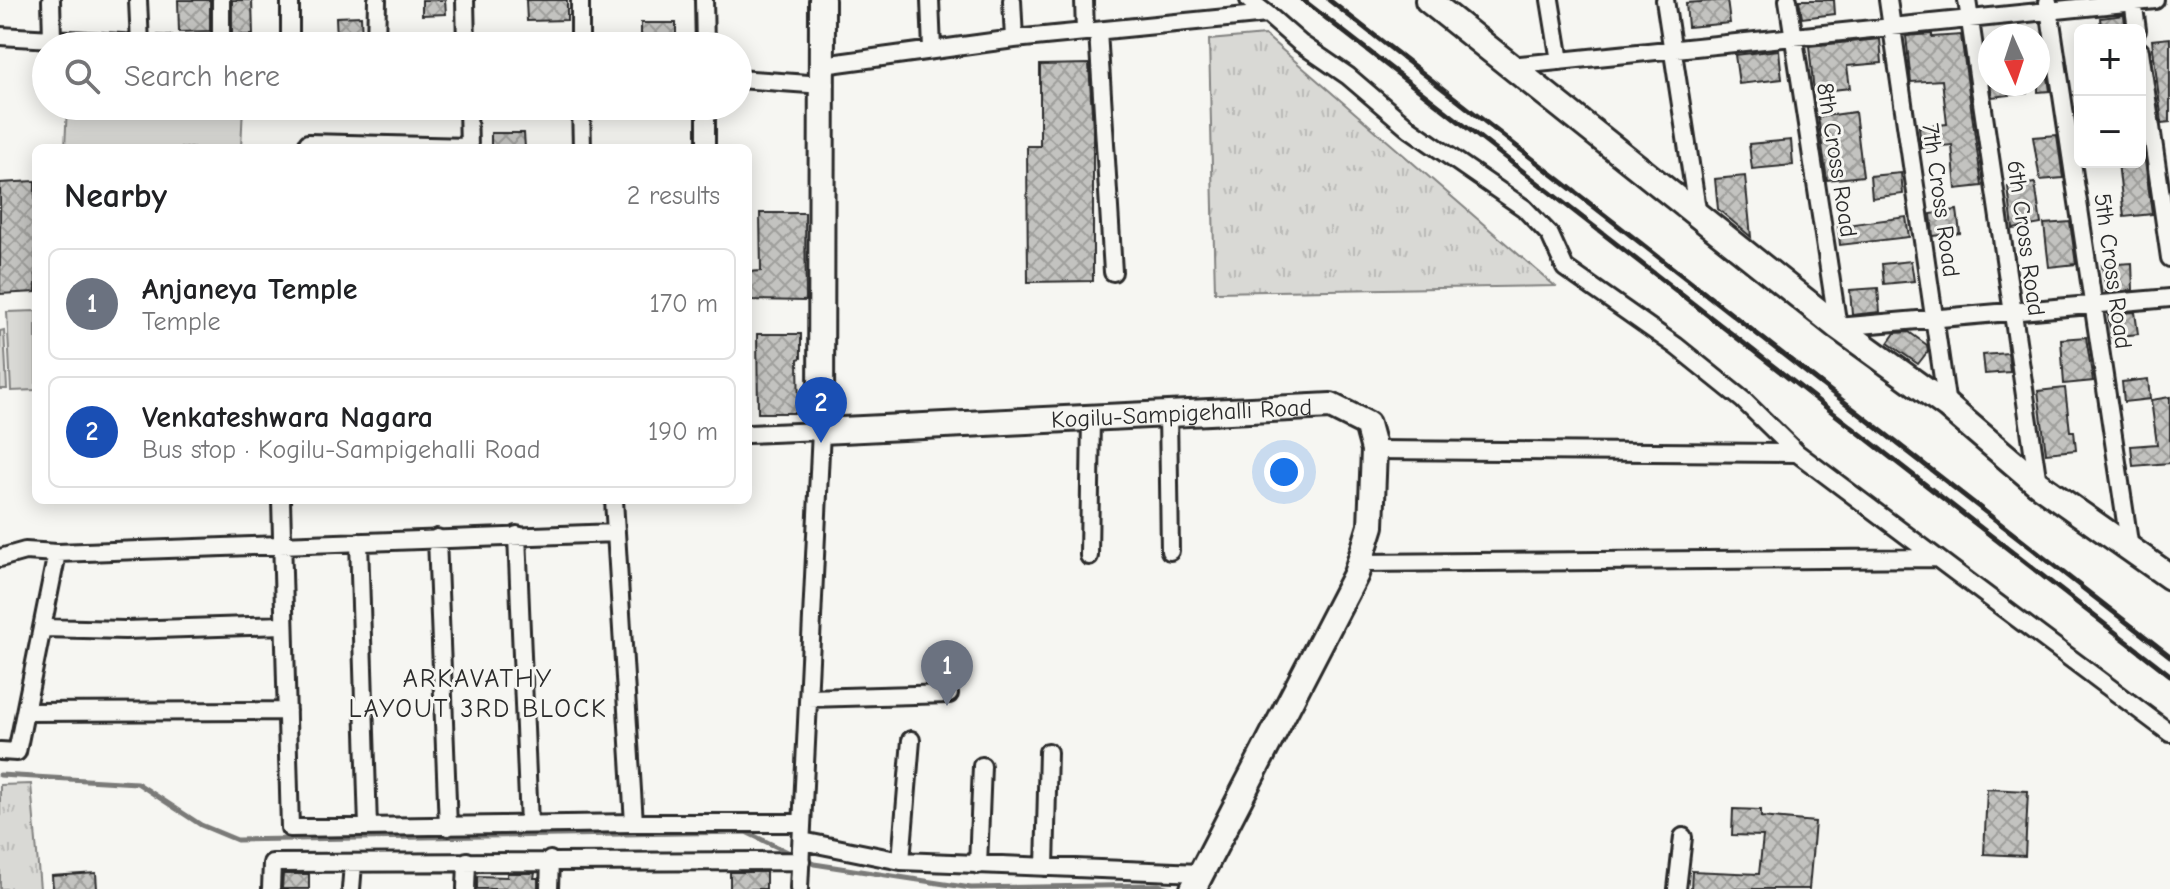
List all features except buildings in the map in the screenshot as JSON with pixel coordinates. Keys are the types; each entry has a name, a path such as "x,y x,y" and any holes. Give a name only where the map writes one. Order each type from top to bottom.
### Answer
{"street":[{"path":"51,0 52,32"},
{"path":"138,0 139,32"},
{"path":"221,0 221,32"},
{"path":"290,0 290,32"},
{"path":"376,32 377,0"},
{"path":"465,0 466,32"},
{"path":"580,0 580,32"},
{"path":"704,0 705,32"},
{"path":"799,889 821,431 822,0"},
{"path":"930,0 932,49"},
{"path":"1012,0 1014,39"},
{"path":"1084,0 1092,31 1113,272"},
{"path":"1249,0 1300,43 1348,76 1410,129 1524,208 1550,235 1565,268 1676,346 1743,400 1797,453 2170,733"},
{"path":"1428,0 1838,327 1947,406 2038,484 2170,577"},
{"path":"1550,0 1560,61"},
{"path":"1665,0 1698,216"},
{"name":"8th Cross Road","path":"1788,0 1838,327"},
{"name":"7th Cross Road","path":"1888,0 1947,406"},
{"name":"6th Cross Road","path":"1967,0 2038,484"},
{"path":"1510,66 1970,19 2049,6 2155,0"},
{"path":"2133,1 2136,24"},
{"name":"5th Cross Road","path":"2049,6 2130,549"},
{"path":"752,78 823,75 932,49 1267,14"},
{"path":"0,36 32,38"},
{"path":"2146,92 2170,258"},
{"path":"468,120 469,144"},
{"path":"581,120 582,144"},
{"path":"706,120 706,144"},
{"path":"308,144 340,144"},
{"path":"1838,327 2170,298"},
{"name":"Kogilu-Sampigehalli Road","path":"821,431 1331,406 1367,424 1374,450"},
{"path":"1168,413 1170,551"},
{"path":"1089,556 1091,417"},
{"path":"752,434 821,431"},
{"path":"271,889 272,863 353,864 801,853 1045,867 1196,885 1359,563 1371,526 1374,450 1797,453"},
{"path":"281,504 290,828 802,823"},
{"path":"614,504 634,823"},
{"path":"0,558 25,551 57,553 616,533"},
{"path":"517,535 529,824"},
{"path":"437,538 448,827"},
{"path":"359,542 368,827"},
{"path":"0,751 17,752 57,553"},
{"path":"1359,563 1937,558"},
{"path":"42,628 125,630 284,625"},
{"path":"809,698 949,694"},
{"path":"25,712 287,711"},
{"path":"901,861 911,740"},
{"path":"1045,867 1048,752"},
{"path":"978,865 982,766"},
{"path":"1677,889 1683,837"},
{"path":"549,889 550,860"},
{"path":"466,889 467,861"},
{"path":"351,889 353,864"}],"green space":[{"path":"1265,35 1555,286 1215,292 1209,40"},
{"path":"66,120 242,120 241,144 65,144"},
{"path":"32,311 32,390 11,391 7,312"},
{"path":"4,330 7,389 0,389 0,331"},
{"path":"31,784 40,889 0,889 0,785"}],"waterway":[{"path":"0,775 137,783 201,825 237,840 746,832 796,856"},
{"path":"805,860 814,864 971,888 1158,885 1173,889"}],"railway":[{"path":"1303,0 2170,675"},
{"path":"1329,0 2170,656"}],"place":[{"name":"Venkateshwara Nagara","path":"821,443"},
{"name":"Anjaneya Temple","path":"947,706"}],"district":[{"name":"ARKAVATHY LAYOUT 3RD BLOCK","path":"478,694"}]}
